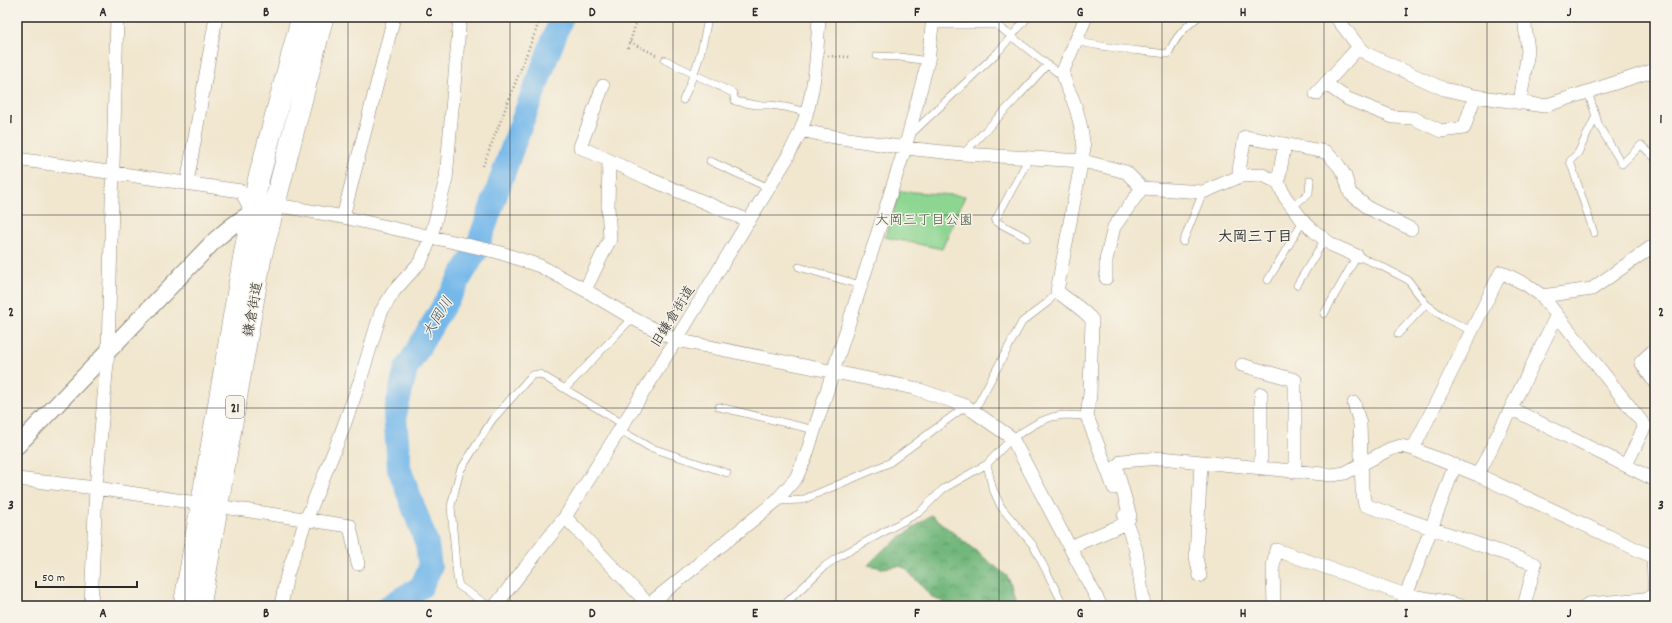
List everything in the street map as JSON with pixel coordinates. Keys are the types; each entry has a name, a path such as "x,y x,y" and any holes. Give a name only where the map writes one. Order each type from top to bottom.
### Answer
{"main road":[{"name":"鎌倉街道","path":"263,210 258,181 302,17"},
{"name":"鎌倉街道","path":"200,606 209,505 244,255 263,210 323,17"},
{"name":"鎌倉街道","path":"184,606 209,505"}],"street":[{"path":"91,606 96,488 108,351 117,17"},
{"path":"188,183 216,17"},
{"path":"343,217 394,17"},
{"path":"281,606 287,575 306,520 358,388 381,312 394,291 421,261 431,237 446,179 460,17"},
{"name":"旧鎌倉街道","path":"495,606 565,517 676,340 787,158 801,130 813,87 820,17"},
{"path":"1086,17 1063,71 1063,77 1073,100 1083,134 1084,148 1083,161 1075,191 1057,291 1067,300 1087,313 1092,320 1090,394 1087,416 1136,550 1144,606"},
{"path":"1336,17 1359,47 1367,54 1444,89 1475,96 1544,106 1655,70"},
{"path":"1520,102 1528,51 1524,17"},
{"path":"565,517 649,605 776,501 796,478 806,456 815,430 906,143 928,61 932,21"},
{"path":"1316,94 1359,47"},
{"path":"1326,84 1348,99 1393,117 1413,118 1441,131 1464,128 1475,96"},
{"path":"603,86 580,147 749,221"},
{"path":"801,130 823,135 906,143 963,154 1083,161 1126,172 1142,188 1203,192 1241,176 1262,175 1278,182"},
{"path":"1241,176 1239,170 1245,137 1326,152 1339,166 1345,176 1350,193 1370,209 1411,229"},
{"path":"1285,144 1278,182 1285,197 1303,221 1332,245 1357,256"},
{"path":"17,159 242,191 263,210"},
{"path":"585,290 610,238 608,207 609,161"},
{"path":"1106,278 1106,260 1114,227 1142,188"},
{"path":"17,446 214,240 232,226 263,210 288,207 343,217 498,252 540,266 585,290 632,318 676,340 914,388 970,408 1012,438 1101,606"},
{"path":"1542,296 1592,289 1650,248"},
{"path":"1413,449 1501,272 1527,285 1542,296 1645,426 1626,465"},
{"path":"1478,475 1512,409 1557,315"},
{"path":"1655,349 1641,362 1655,383"},
{"path":"1242,366 1295,380 1295,472"},
{"path":"1260,394 1261,469"},
{"path":"1354,402 1360,424 1362,488 1365,505 1535,564 1524,606"},
{"path":"1512,409 1655,480"},
{"path":"1070,547 1127,523 1130,516 1116,467 1122,461 1161,458 1332,475 1345,473 1390,449 1401,446 1455,465 1654,555 1655,599"},
{"path":"1200,576 1196,557 1201,463"},
{"path":"1404,600 1455,465"},
{"path":"17,479 96,488 350,526 358,564"},
{"path":"1274,606 1273,567 1276,550 1404,600 1441,601 1460,606"},
{"path":"1586,606 1588,604 1644,599 1655,596"}],"lane":[{"path":"683,100 694,75 704,45 708,17"},
{"path":"906,143 1012,36 1028,17"},
{"path":"1076,41 1110,48 1168,54 1180,33 1198,17"},
{"path":"932,21 993,24 1012,36 1063,77"},
{"path":"877,56 900,57 928,61"},
{"path":"666,60 733,93 735,101 756,105 785,107 806,112"},
{"path":"963,154 1047,65"},
{"path":"1588,92 1599,126 1622,164 1641,145 1655,158"},
{"path":"1594,233 1570,161 1578,153 1596,116"},
{"path":"1027,238 995,221 1029,158"},
{"path":"710,161 769,188"},
{"path":"1292,207 1309,193 1310,180"},
{"path":"1183,242 1203,192"},
{"path":"1268,280 1303,221"},
{"path":"1297,285 1325,239"},
{"path":"1324,314 1357,256 1380,264 1408,280 1426,304 1445,318 1472,331"},
{"path":"798,268 860,285"},
{"path":"776,501 802,500 889,463 970,408 1022,322 1048,302 1057,291"},
{"path":"1398,334 1426,304"},
{"path":"565,389 632,318"},
{"path":"489,606 460,586 457,577 451,506 460,471 492,420 532,375 540,374 565,389 649,446 727,473"},
{"path":"719,407 815,430"},
{"path":"783,606 825,566 840,556 920,512 943,489 987,464 1012,438 1052,417 1064,415 1087,416"},
{"path":"987,464 992,487 1001,507 1033,545 1064,606"}],"path":[{"path":"484,166 541,17"},
{"path":"624,17 637,21"},
{"path":"628,48 638,17"},
{"path":"630,42 666,60"},
{"path":"817,55 850,58"}],"green space":[{"name":"大岡三丁目公園","path":"900,191 965,196 942,249 885,237"},
{"path":"931,515 1007,576 1017,605 954,606 933,598 905,568 899,566 882,568 868,565 882,551"}],"waterway":[{"name":"大岡川","path":"389,606 421,587 430,568 427,544 399,468 395,415 406,369 476,251 514,143 562,17"}],"district":[{"name":"大岡三丁目","path":"1255,236"}]}
